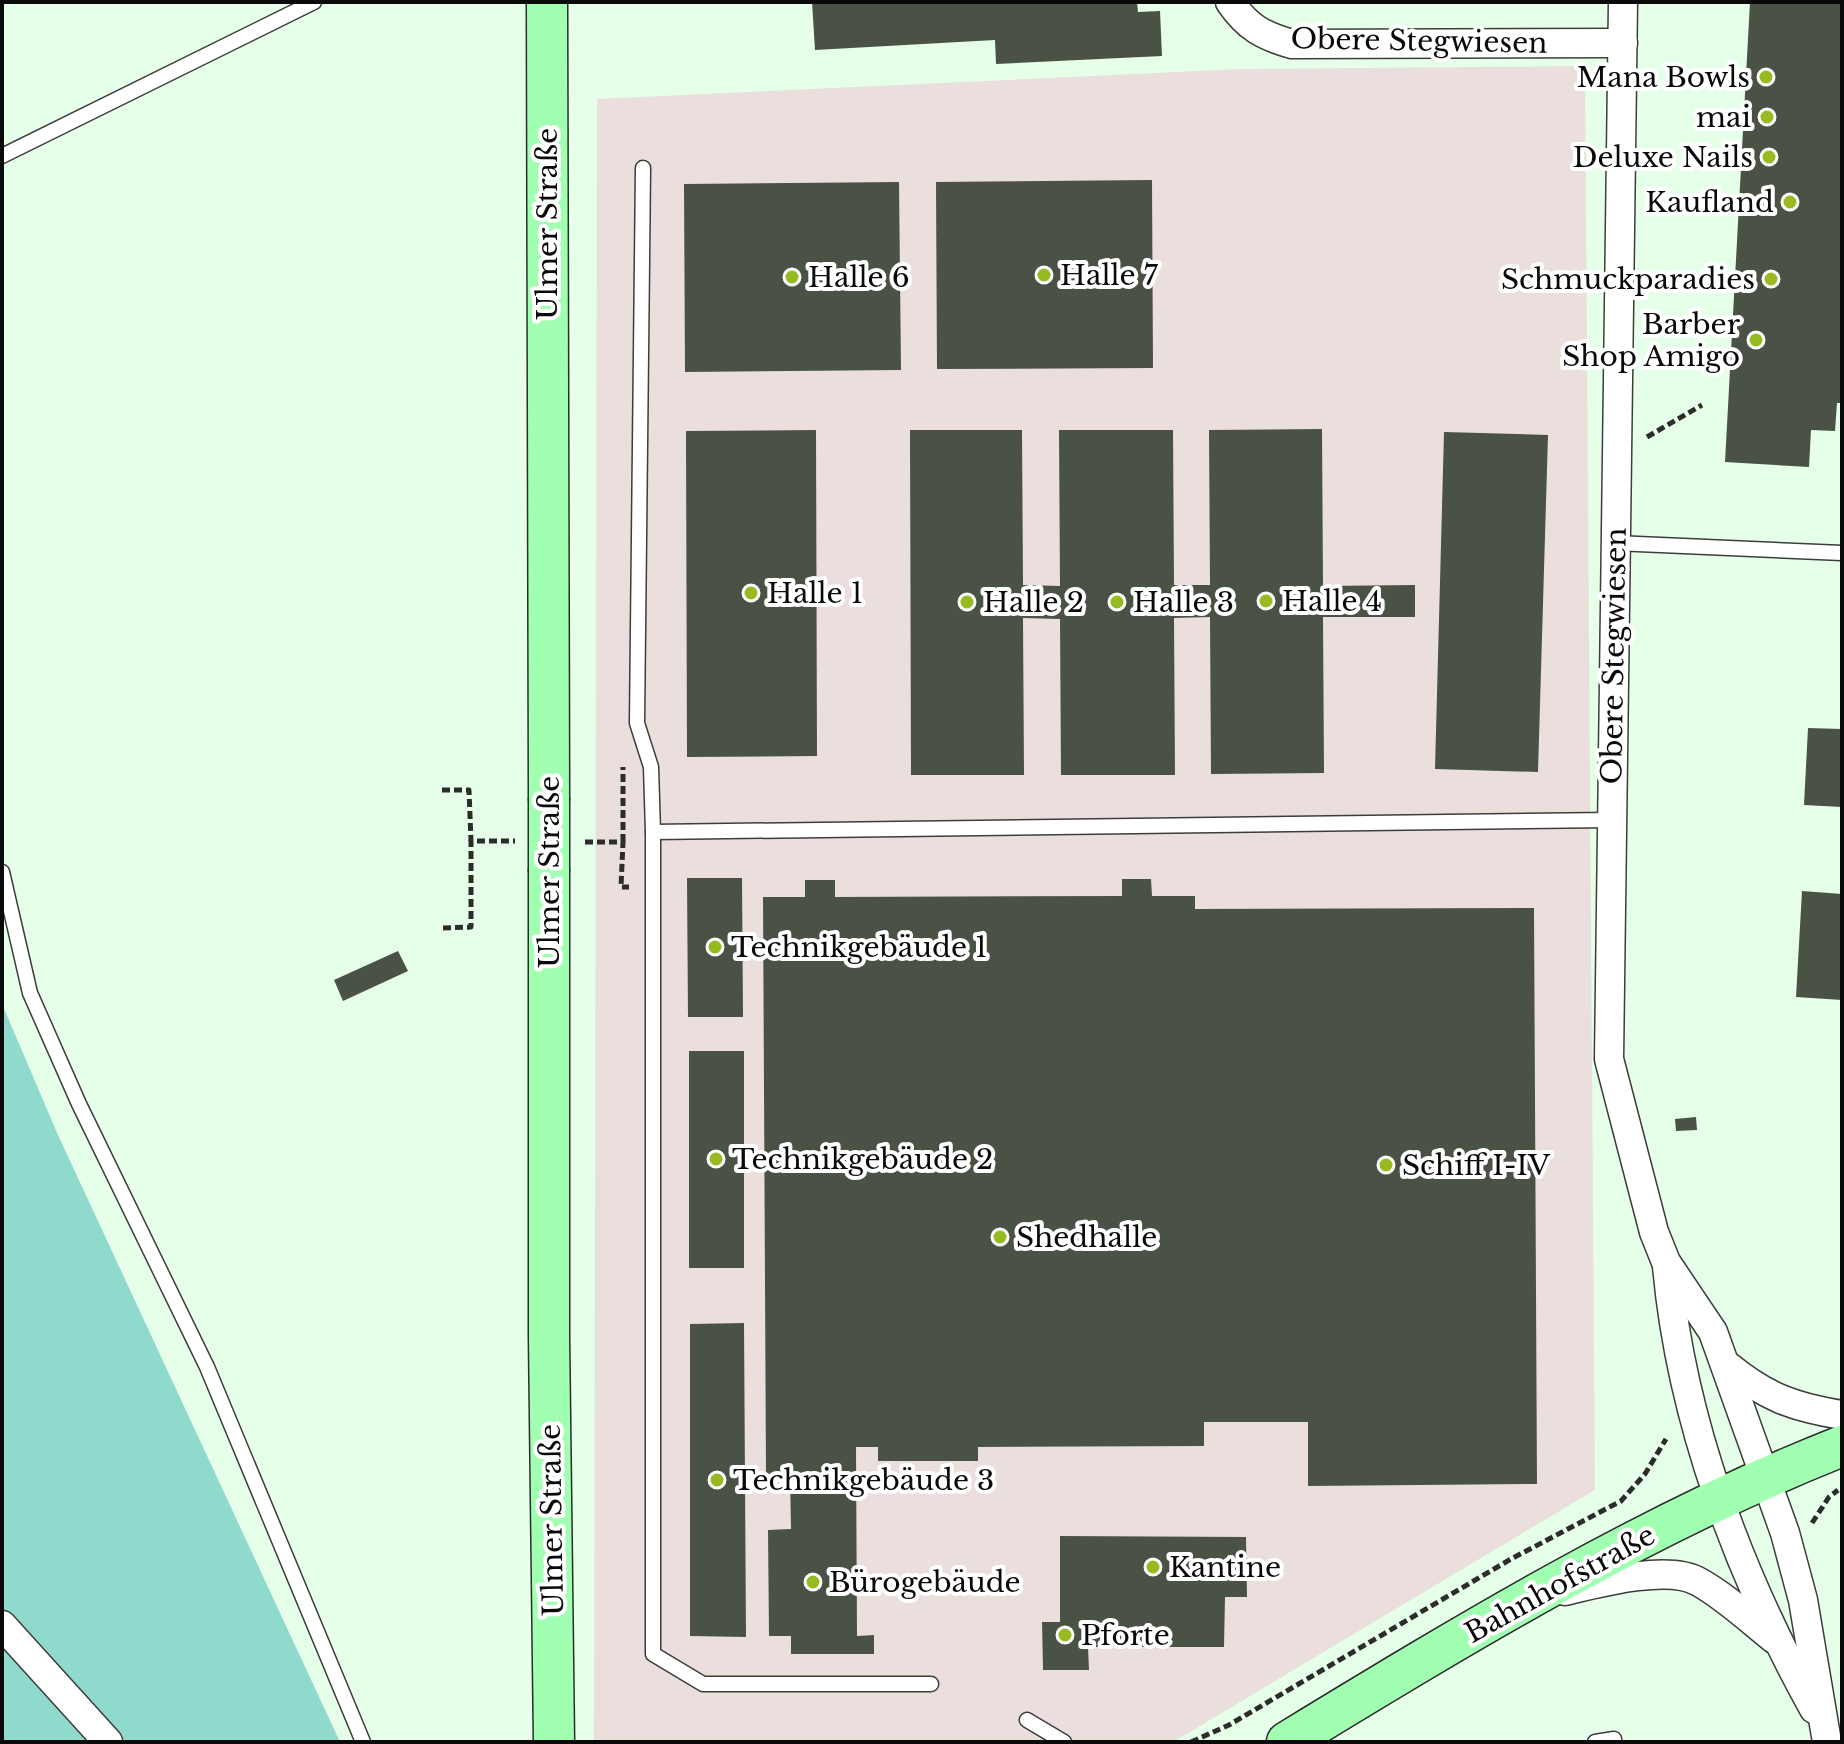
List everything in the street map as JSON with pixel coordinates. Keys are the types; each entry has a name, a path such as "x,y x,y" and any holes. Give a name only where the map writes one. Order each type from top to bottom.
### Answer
{"main road":[{"name":"Ulmer Straße","path":"547,2 549,1336 554,1742"},
{"name":"Bahnhofstraße","path":"1287,1742 1533,1598 1720,1497 1842,1446"}],"street":[{"name":"Obere Stegwiesen","path":"1230,2 1242,20 1263,36 1292,44 1623,43"},
{"name":"Obere Stegwiesen","path":"1623,2 1609,1059 1654,1232 1666,1262 1713,1332 1765,1477 1803,1600 1826,1735"},
{"name":"Obere Stegwiesen","path":"1666,1262 1673,1331 1737,1552 1776,1641 1826,1735"},
{"name":"Obere Stegwiesen","path":"1724,1362 1759,1392 1804,1409 1842,1415"},
{"path":"1533,1598 1621,1578 1658,1575 1697,1580 1776,1641"},
{"path":"2,1625 108,1742"}],"lane":[{"path":"2,156 314,2"},
{"path":"643,168 637,723 651,767 653,832 653,1654 703,1684 931,1684"},
{"path":"1615,543 1842,553"},
{"path":"653,832 1611,820"},
{"path":"2,872 30,993 79,1104 207,1367 363,1742"},
{"path":"1027,1720 1064,1742"},
{"path":"1595,1742 1614,1739"}],"path":[{"path":"1617,454 1702,405"},
{"path":"442,790 469,790 471,841"},
{"path":"1191,1742 1229,1725 1511,1559 1621,1501 1645,1474 1667,1438 1697,1420"}],"shaded area":[{"path":"1585,66 1595,1490 1173,1742 594,1742 597,99 1241,69"},
{"path":"2,1004 58,1135 340,1742 2,1742"}],"building":[{"path":"812,2 1137,2 1138,12 1160,11 1162,56 996,64 995,40 815,50"},
{"name":"Kaufland","path":"1750,2 1842,2 1842,403 1837,403 1835,431 1811,430 1809,467 1725,462"},
{"name":"Halle 7","path":"1152,180 1153,368 937,369 936,182"},
{"name":"Halle 6","path":"899,182 901,370 685,372 684,184"},
{"path":"1322,429 1323,586 1415,585 1415,617 1323,617 1324,773 1211,774 1210,617 1174,618 1175,775 1061,775 1060,619 1023,618 1024,775 911,775 910,430 1022,430 1023,585 1060,586 1059,430 1173,430 1174,585 1210,585 1209,430"},
{"name":"Halle 1","path":"816,430 817,756 687,757 686,431"},
{"path":"1444,432 1548,435 1538,772 1435,769"},
{"path":"1808,728 1842,729 1842,807 1804,805"},
{"name":"Technikgebäude 1","path":"687,878 742,878 743,1017 688,1017"},
{"path":"1122,879 1151,879 1152,896 1195,896 1195,909 1534,908 1537,1484 1308,1486 1308,1422 1204,1422 1204,1446 978,1447 978,1461 878,1461 878,1447 856,1447 857,1636 874,1635 874,1654 791,1654 791,1636 769,1636 768,1530 791,1529 790,1476 766,1476 763,897 805,897 805,880 835,880 835,897 1122,896"},
{"path":"1802,891 1842,894 1842,1000 1796,997"},
{"path":"398,951 408,971 343,1001 334,980"},
{"name":"Technikgebäude 2","path":"689,1051 744,1051 744,1268 689,1268"},
{"path":"1696,1117 1697,1130 1676,1131 1675,1119"},
{"name":"Technikgebäude 3","path":"744,1323 746,1637 690,1636 690,1324"},
{"name":"Kantine","path":"1060,1536 1246,1537 1247,1597 1225,1597 1224,1647 1088,1647 1089,1670 1043,1670 1042,1622 1060,1622"}],"place":[{"name":"Mana Bowls","path":"1766,77"},
{"name":"mai","path":"1767,117"},
{"name":"Deluxe Nails","path":"1769,157"},
{"name":"Kaufland","path":"1790,202"},
{"name":"Halle 7","path":"1044,275"},
{"name":"Halle 6","path":"792,277"},
{"name":"Schmuckparadies","path":"1771,279"},
{"name":"Barber Shop Amigo","path":"1756,340"},
{"name":"Halle 1","path":"751,593"},
{"name":"Halle 4","path":"1266,601"},
{"name":"Halle 2","path":"967,602"},
{"name":"Halle 3","path":"1117,602"},
{"name":"Technikgebäude 1","path":"715,947"},
{"name":"Technikgebäude 2","path":"716,1159"},
{"name":"Schiff I-IV","path":"1386,1165"},
{"name":"Shedhalle","path":"1000,1237"},
{"name":"Technikgebäude 3","path":"717,1480"},
{"name":"Kantine","path":"1153,1567"},
{"name":"Bürogebäude","path":"813,1582"},
{"name":"Pforte","path":"1065,1635"}]}
